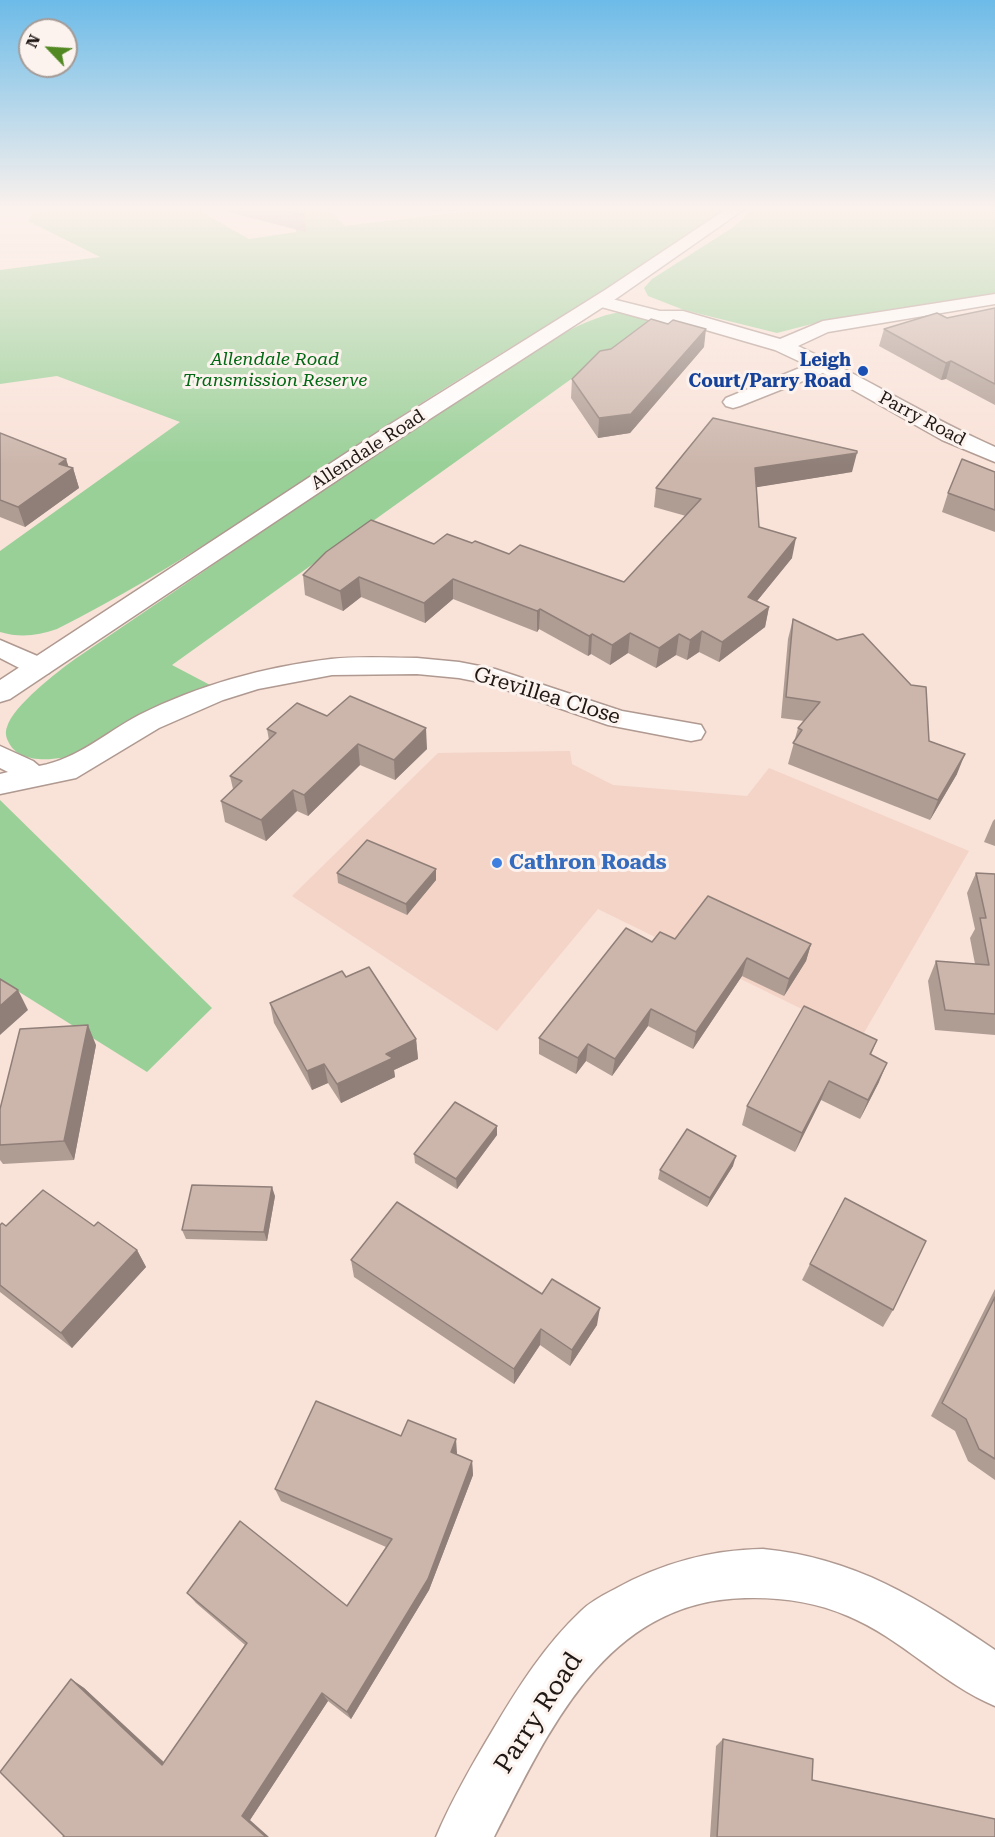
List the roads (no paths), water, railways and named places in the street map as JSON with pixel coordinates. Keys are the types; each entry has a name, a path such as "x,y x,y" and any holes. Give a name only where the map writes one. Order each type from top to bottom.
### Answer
{"street":[{"name":"Allendale Road","path":"0,693 397,430 611,294"},
{"name":"Parry Road","path":"605,298 660,317 683,317 782,346 824,365 913,416 995,455"},
{"path":"782,346 823,327 995,299"},
{"path":"715,393 742,407 824,365"},
{"path":"0,648 39,667"},
{"name":"Grevillea Close","path":"0,784 31,776 66,771 149,722 213,694 273,676 332,667 417,666 459,670 495,677 618,719 691,732"},
{"path":"0,756 23,768 31,776"},
{"name":"Parry Road","path":"464,1837 531,1718 565,1666 601,1626 641,1600 685,1582 740,1572 796,1576 848,1591 905,1620 995,1680"}],"place":[{"name":"Leigh Court/Parry Road","path":"863,371"},
{"name":"Cathron Roads","path":"497,863"}],"park label":[{"name":"Allendale Road Transmission Reserve","path":"275,370"}]}
